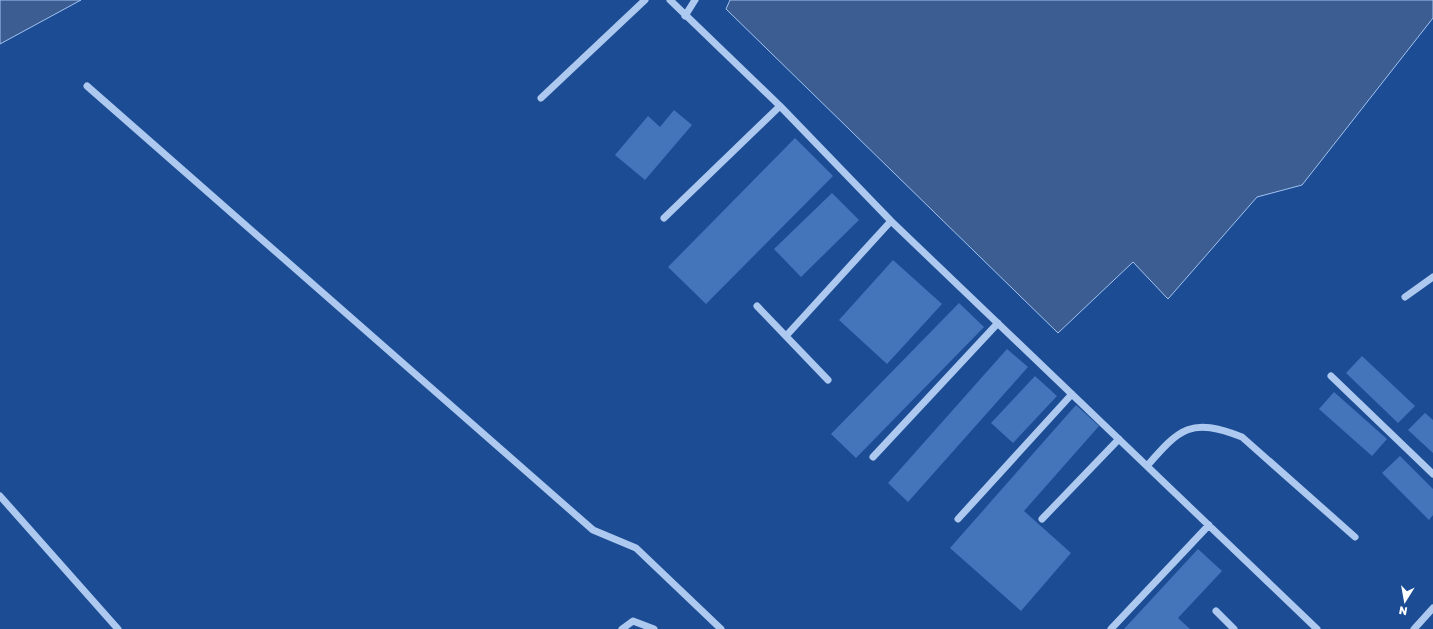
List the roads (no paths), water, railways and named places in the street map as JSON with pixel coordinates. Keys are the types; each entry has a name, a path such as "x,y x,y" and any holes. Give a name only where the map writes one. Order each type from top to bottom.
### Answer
{"lane":[{"path":"541,98 645,0"},
{"path":"670,0 780,106 891,222 1317,629"},
{"path":"685,16 694,0"},
{"path":"87,86 593,530 636,548 721,629"},
{"path":"664,218 780,106"},
{"path":"786,336 891,222"},
{"path":"1405,297 1433,278"},
{"path":"757,306 828,380"},
{"path":"873,457 998,324"},
{"path":"1331,376 1433,474"},
{"path":"958,519 1072,394"},
{"path":"1147,466 1171,438 1185,430 1203,427 1223,429 1242,437 1355,537"},
{"path":"1042,518 1119,439"},
{"path":"0,496 118,629"},
{"path":"1111,629 1209,526"},
{"path":"1414,629 1433,608"},
{"path":"1216,611 1234,629"},
{"path":"622,629 634,621 654,629"}],"water":[{"path":"0,0 81,0 0,44"},
{"path":"730,0 1433,0 1433,18 1302,185 1257,197 1168,299 1133,262 1058,333 726,9"}]}
